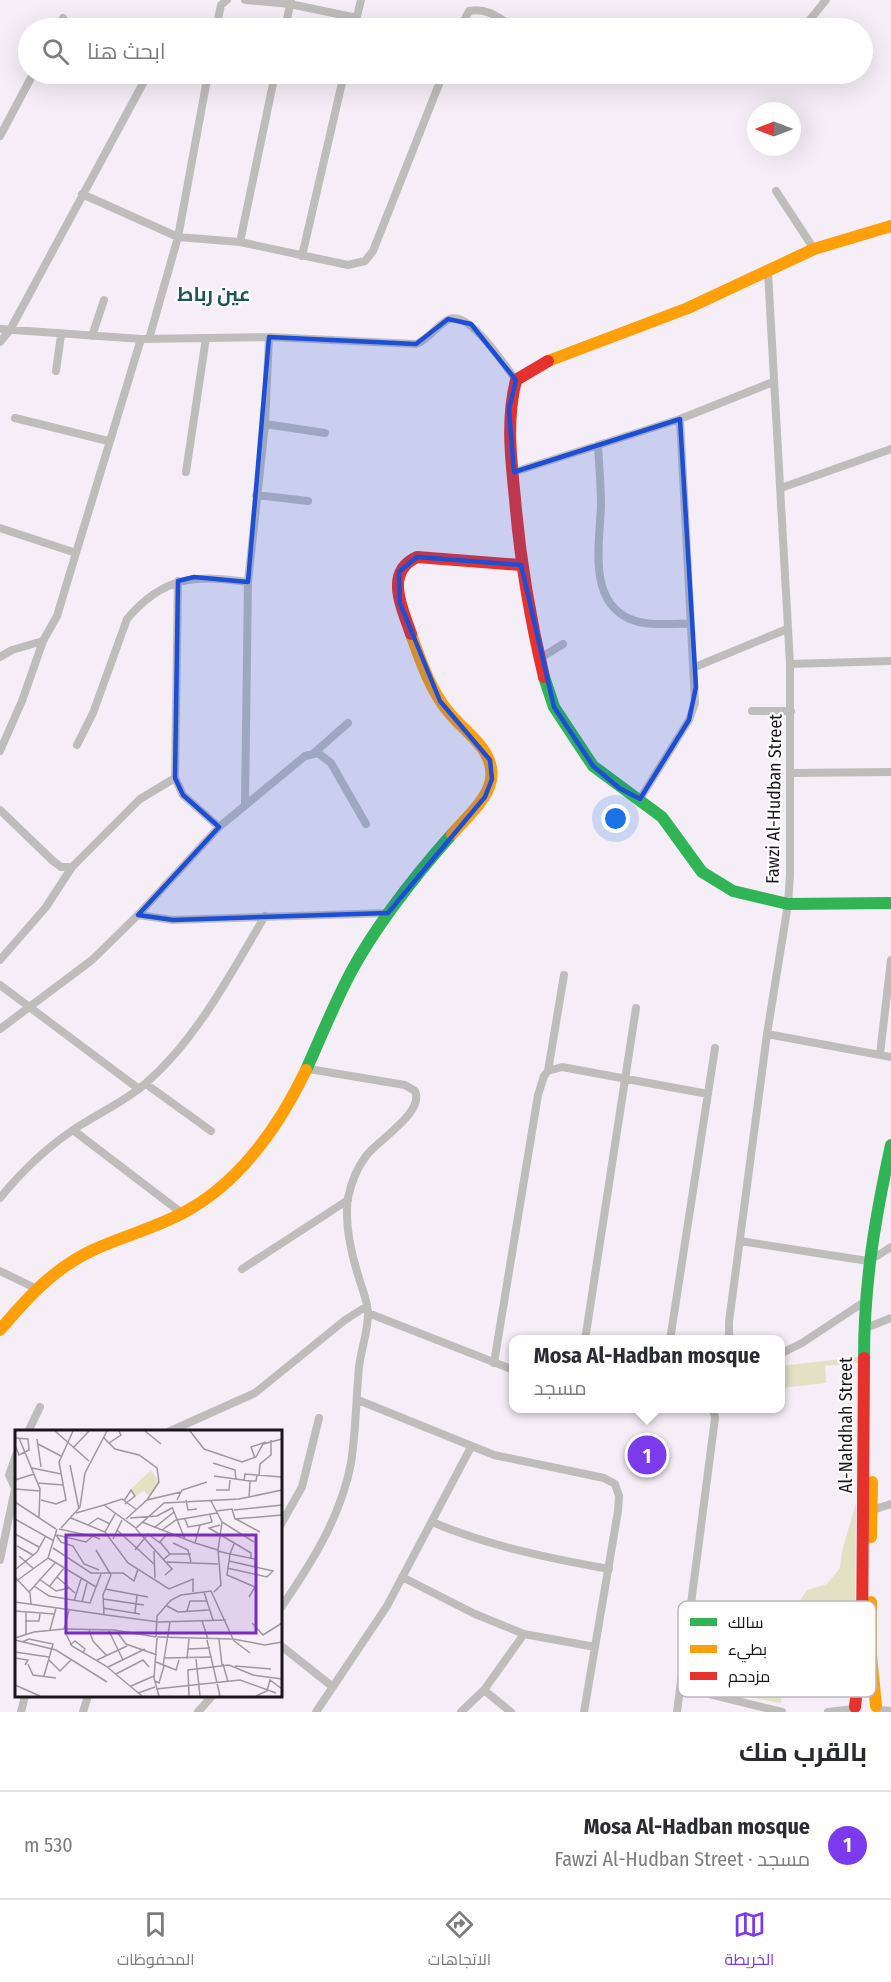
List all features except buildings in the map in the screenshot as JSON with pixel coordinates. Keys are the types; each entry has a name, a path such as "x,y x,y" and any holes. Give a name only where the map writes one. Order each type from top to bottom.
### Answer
{"street":[{"path":"218,18 221,5 227,0"},
{"path":"245,0 290,2 357,18 361,0"},
{"path":"811,18 826,0"},
{"path":"287,18 290,2"},
{"path":"465,18 469,11 476,10 490,12 499,18"},
{"path":"0,135 28,84"},
{"path":"0,342 10,330 142,84"},
{"path":"0,751 22,701 43,641 57,616 108,441 145,339 178,237 206,84"},
{"path":"240,242 273,84"},
{"path":"302,256 342,84"},
{"path":"82,194 178,237 240,242 348,265 365,261 373,251 439,84"},
{"path":"776,191 814,249"},
{"path":"891,226 814,249 688,308 544,363 516,380 509,409 509,441 514,472 521,565 544,675 555,707 593,766 662,817 691,860 717,883 746,896 788,904 891,903"},
{"name":"Fawzi Al-Hudban Street","path":"729,1335 767,1034 788,904 792,711 768,272"},
{"path":"92,336 104,300"},
{"path":"0,329 145,339 269,337 416,344 426,340 448,319 462,319 471,324 516,380"},
{"path":"56,371 62,335"},
{"path":"245,803 248,582 265,424 269,337"},
{"path":"186,472 206,338"},
{"path":"514,472 680,419 773,382"},
{"path":"15,418 108,441"},
{"path":"640,800 689,720 695,703 695,667 690,624 680,419"},
{"path":"265,424 325,433"},
{"path":"598,444 601,505 598,551 603,590 611,605 628,618 643,623 690,624"},
{"path":"781,488 891,449"},
{"path":"256,495 308,501"},
{"path":"0,528 76,553"},
{"path":"0,1330 35,1288 79,1257 112,1241 183,1214 213,1192 252,1156 290,1104 309,1069 350,973 388,913 485,797 492,779 490,760 455,721 435,690 400,603 397,584 399,572 405,562 417,557 521,565"},
{"path":"77,746 93,713 127,619 136,609 178,581 194,577 248,582"},
{"path":"178,581 175,778 183,795 219,827"},
{"path":"695,667 787,629"},
{"path":"0,657 12,650 43,641"},
{"path":"542,657 563,644"},
{"path":"790,664 891,661"},
{"path":"752,711 792,711"},
{"path":"0,1029 92,960 138,915 219,827 284,771 314,753 348,723"},
{"path":"314,753 324,755 331,763 366,824"},
{"path":"792,773 891,772"},
{"path":"0,960 46,907 72,867 140,799 175,778"},
{"path":"0,810 52,861 61,867 72,867"},
{"path":"138,915 173,920 388,913"},
{"path":"0,1198 22,1171 73,1130 142,1086 171,1058 222,988 265,916"},
{"path":"880,1054 891,960"},
{"path":"494,1364 538,1095 548,1071 564,975"},
{"path":"0,985 29,1008 211,1131"},
{"path":"586,1335 636,1008"},
{"path":"767,1034 891,1057"},
{"path":"671,1335 715,1048"},
{"path":"548,1071 562,1067 708,1094"},
{"path":"282,1606 310,1563 338,1508 351,1463 360,1361 368,1309 352,1254 348,1200 351,1186 366,1156 414,1108 417,1099 416,1093 405,1085 309,1069"},
{"path":"73,1130 183,1214"},
{"name":"Al-Nahdhah Street","path":"870,1601 864,1302 891,1145"},
{"name":"Al-Nahdhah Street","path":"864,1601 868,1511 872,1259 891,1179"},
{"path":"242,1269 348,1200"},
{"path":"740,1241 872,1259 891,1247"},
{"path":"0,1271 35,1288"},
{"path":"785,1352 802,1343 864,1302"},
{"path":"170,1430 255,1392 345,1320 368,1309 509,1369"},
{"path":"871,1326 891,1318"},
{"name":"Fawzi Al-Hudban Street","path":"725,1335 729,1322"},
{"path":"358,1400 471,1447 536,1465 604,1478 615,1484 619,1503 584,1712"},
{"path":"28,1430 40,1407"},
{"path":"691,1601 714,1413"},
{"path":"282,1522 302,1486 319,1418"},
{"path":"316,1712 387,1606 471,1447"},
{"path":"15,1458 9,1475 15,1487"},
{"path":"0,1560 15,1493"},
{"path":"868,1511 891,1504"},
{"path":"432,1522 467,1537 511,1549 609,1569"},
{"path":"402,1577 475,1614 525,1634 595,1647"},
{"path":"461,1712 484,1690 525,1634"},
{"path":"282,1647 333,1688"},
{"name":"Al-Nahdhah Street","path":"876,1680 882,1710"},
{"path":"484,1690 511,1712"},
{"path":"21,1712 25,1697"},
{"path":"83,1712 87,1697"},
{"path":"198,1712 210,1697"},
{"path":"677,1712 679,1697"},
{"path":"721,1697 782,1712"},
{"path":"828,1712 853,1709 866,1703 882,1710"}],"highlighted area":[{"path":"448,319 471,324 516,380 509,409 514,472 680,419 696,687 689,720 640,799 619,788 593,766 554,707 521,565 417,557 399,572 400,603 440,701 490,760 492,779 485,797 388,913 173,920 138,915 219,827 183,795 175,778 178,581 194,577 248,582 269,337 416,344"}],"green space":[{"path":"858,1357 858,1363 825,1366 826,1383 785,1388 785,1366"},
{"path":"856,1503 855,1601 800,1601 807,1590 827,1584 840,1568 842,1551"},
{"path":"752,1697 782,1697 781,1703"}],"traffic: fast":[{"path":"544,677 554,707 593,766 662,817 702,872 733,891 788,904 891,903"},
{"path":"306,1070 339,996 373,935 397,900 452,834"},
{"path":"864,1358 866,1303 872,1251 891,1145"}],"traffic: slow":[{"path":"548,361 688,308 814,249 891,226"},
{"path":"411,634 435,693 479,744 488,757 491,770 491,781 480,803 452,834"},
{"path":"0,1330 31,1295 79,1257 179,1215 227,1182 272,1130 306,1070"},
{"path":"871,1537 872,1482"},
{"path":"875,1697 876,1706"}],"traffic: jam":[{"path":"544,677 530,611 520,544 510,425 516,380 548,361"},
{"path":"411,634 400,602 398,581 407,564 417,557 521,565"},
{"path":"862,1601 864,1358"},
{"path":"855,1707 856,1697"}],"place":[{"name":"Mosa Al-Hadban mosque","path":"647,1455"}],"district":[{"name":"عين رباط","path":"214,294"}]}
